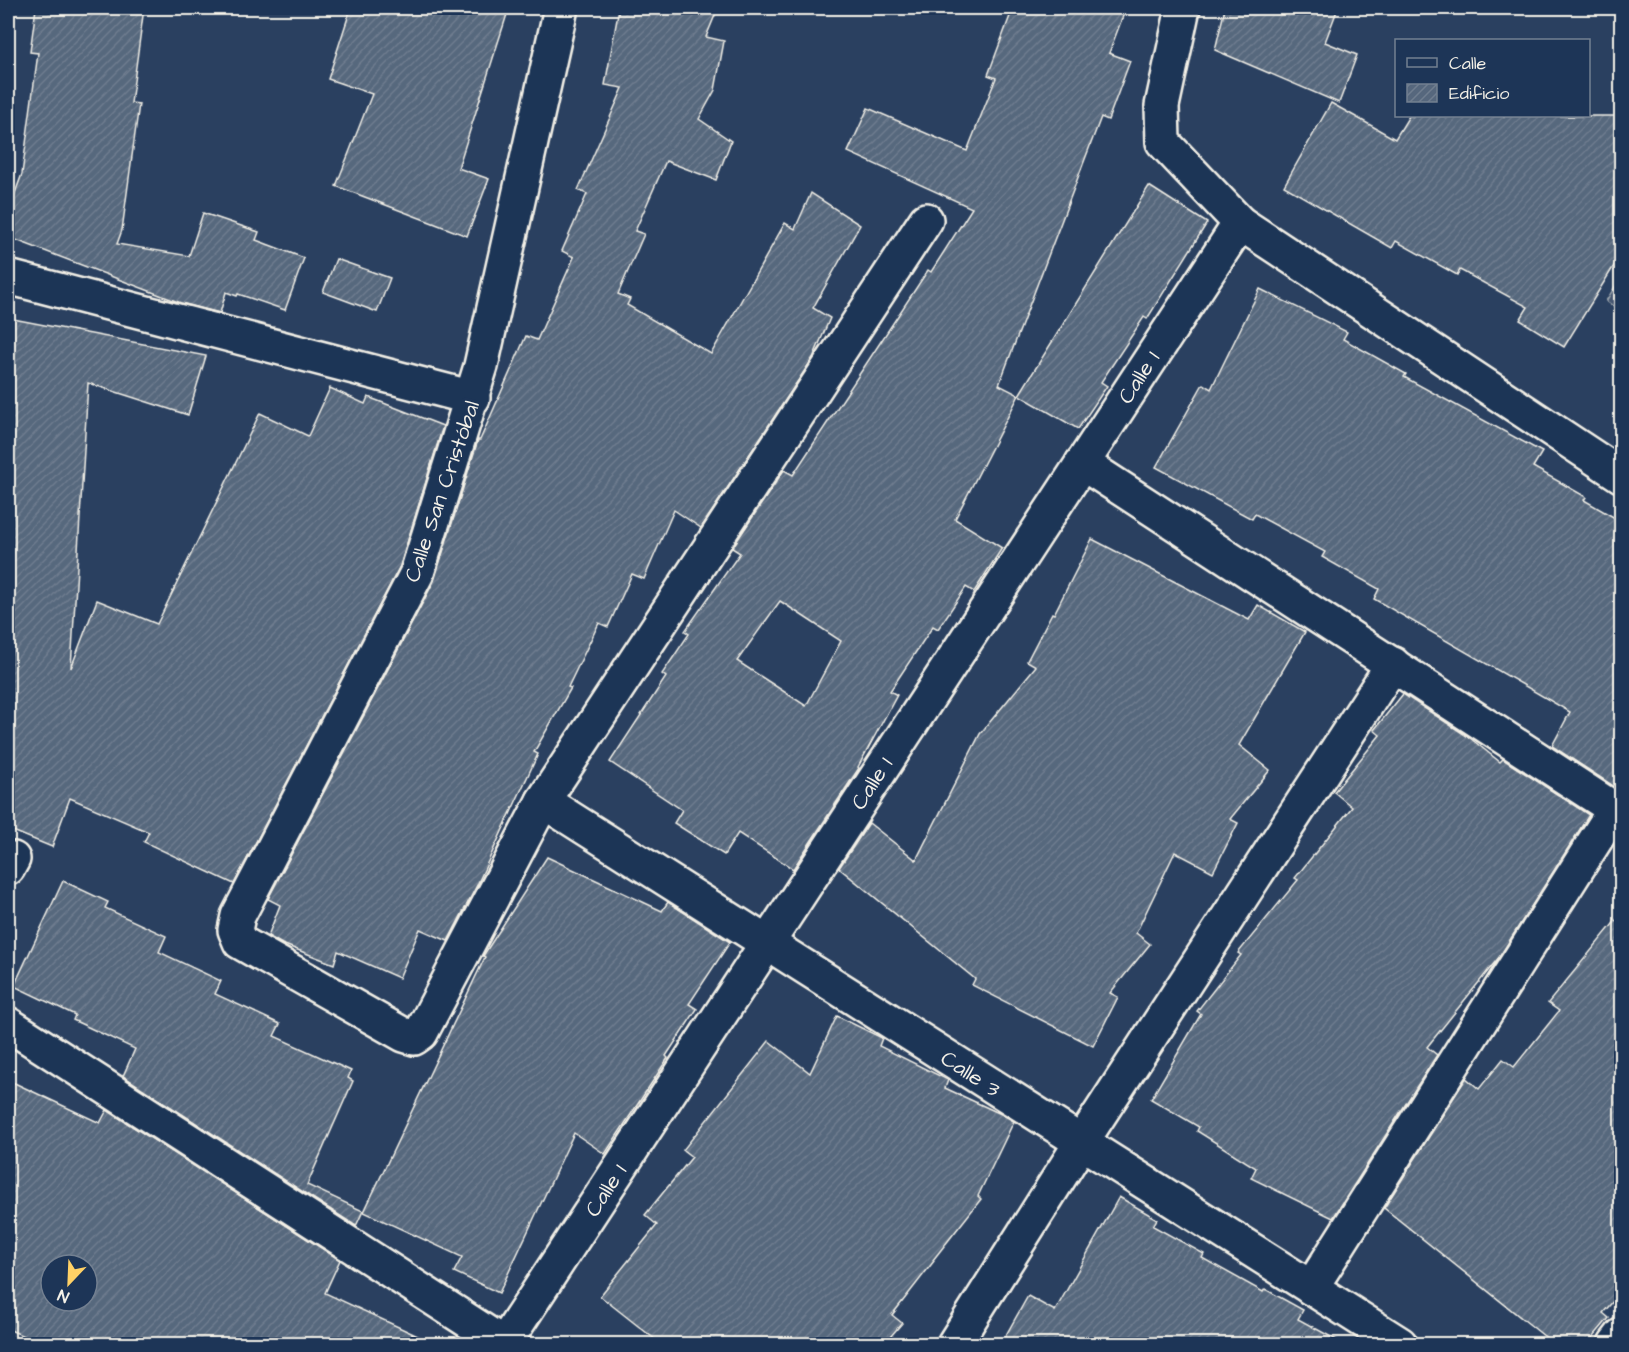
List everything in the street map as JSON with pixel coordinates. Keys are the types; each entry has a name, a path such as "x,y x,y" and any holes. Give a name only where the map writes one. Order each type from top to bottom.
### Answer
{"street":[{"name":"Calle San Cristóbal","path":"543,801 421,1033 414,1038 404,1035 240,942 235,930 238,915 417,573 473,398 561,8"},
{"path":"1183,8 1162,106 1163,142 1240,223 1622,476"},
{"path":"543,801 926,220"},
{"name":"Calle 1","path":"504,1344 1240,223"},
{"path":"8,277 473,398"},
{"path":"1082,463 1618,812 1311,1288"},
{"path":"954,1344 1081,1143 1393,664"},
{"name":"Calle 3","path":"543,801 1400,1344"},
{"path":"8,1024 504,1344"},
{"path":"1615,1344 1622,1335"}],"shaded area":[{"path":"1621,277 1621,311 1606,301"}],"building":[{"path":"36,8 144,8 131,103 139,104 122,230 117,244 189,256 203,213 259,232 256,240 304,258 285,310 226,292 220,313 181,303 8,237 8,212 22,174 38,53 30,52"},
{"path":"351,8 509,8 458,168 489,179 467,236 336,186 372,94 328,79"},
{"path":"619,8 718,8 706,37 724,41 715,90 699,119 731,141 716,180 666,161 635,231 644,234 618,294 630,299 627,305 711,354 785,223 795,229 811,193 860,225 813,308 830,318 813,358 701,528 674,510 644,579 632,574 608,627 599,623 568,687 571,688 534,752 538,754 477,885 448,941 420,929 399,978 338,951 334,964 282,944 268,936 280,905 268,899 434,581 478,440 480,440 526,336 537,340 574,257 562,251 587,194 578,190 623,88 605,85"},
{"path":"1013,8 1126,8 1109,53 1130,61 1108,120 1101,117 999,385 1019,395 955,519 1002,548 974,592 966,587 938,629 933,626 890,691 897,695 859,768 793,869 738,833 724,855 674,823 682,810 610,762 666,677 662,674 689,634 685,631 740,553 732,548 784,470 793,475 928,270 931,272 972,208 848,152 868,108 967,151 996,78 988,75","holes":["780,601 841,641 806,706 737,661"]},
{"path":"1225,8 1338,8 1325,42 1357,55 1339,103 1215,50"},
{"path":"1331,103 1395,139 1408,117 1622,116 1622,253 1564,347 1520,320 1528,307 1460,270 1457,275 1396,241 1392,248 1284,186"},
{"path":"1149,186 1207,223 1147,319 1144,317 1101,382 1107,386 1078,429 1019,395"},
{"path":"336,259 390,278 377,312 323,292"},
{"path":"1260,289 1347,332 1343,339 1406,374 1404,377 1542,452 1533,467 1586,497 1584,500 1622,522 1621,791 1552,746 1570,712 1374,599 1379,589 1322,557 1325,552 1255,514 1252,519 1156,467 1203,384 1211,389"},
{"path":"8,318 206,356 188,415 88,383 71,668 97,600 157,624 260,413 308,436 330,388 365,404 368,397 443,426 400,566 234,884 144,842 149,832 70,798 52,847 8,829"},
{"path":"1092,539 1249,620 1258,605 1305,632 1239,745 1270,770 1230,819 1238,823 1213,872 1175,852 1136,933 1150,944 1110,993 1118,997 1093,1046 972,985 975,979 839,868 869,823 916,860 980,734 1036,666 1027,661"},
{"path":"1403,694 1470,738 1500,762 1503,759 1589,815 1500,956 1427,1047 1437,1055 1333,1218 1251,1178 1256,1168 1197,1131 1199,1127 1151,1099 1201,1014 1197,1011 1241,955 1238,953 1298,880 1295,878 1352,807 1334,792 1380,735 1374,730"},
{"path":"547,857 662,911 668,902 730,942 689,1004 697,1009 605,1154 574,1133 499,1293 454,1272 462,1257 364,1212 485,957 483,956"},
{"path":"63,881 108,902 105,908 166,936 159,952 221,981 215,994 280,1024 274,1036 351,1071 348,1078 353,1081 307,1185 363,1211 356,1226 123,1076 135,1049 73,1020 75,1015 14,986"},
{"path":"1622,913 1622,1291 1603,1313 1609,1318 1587,1344 1554,1344 1384,1208 1466,1078 1479,1089 1503,1059 1514,1067 1559,1011 1548,1003"},
{"path":"837,1016 882,1038 879,1046 948,1080 945,1088 1014,1121 978,1196 981,1199 892,1315 902,1323 884,1344 661,1344 600,1296 657,1225 645,1215 692,1157 683,1150 769,1041 810,1073"},
{"path":"8,1080 100,1123 107,1110 340,1260 325,1293 435,1344 41,1344 8,1329"},
{"path":"1119,1197 1157,1219 1153,1226 1204,1254 1202,1258 1263,1292 1265,1289 1303,1310 1298,1319 1344,1344 1001,1344 1028,1296 1055,1311"}]}
